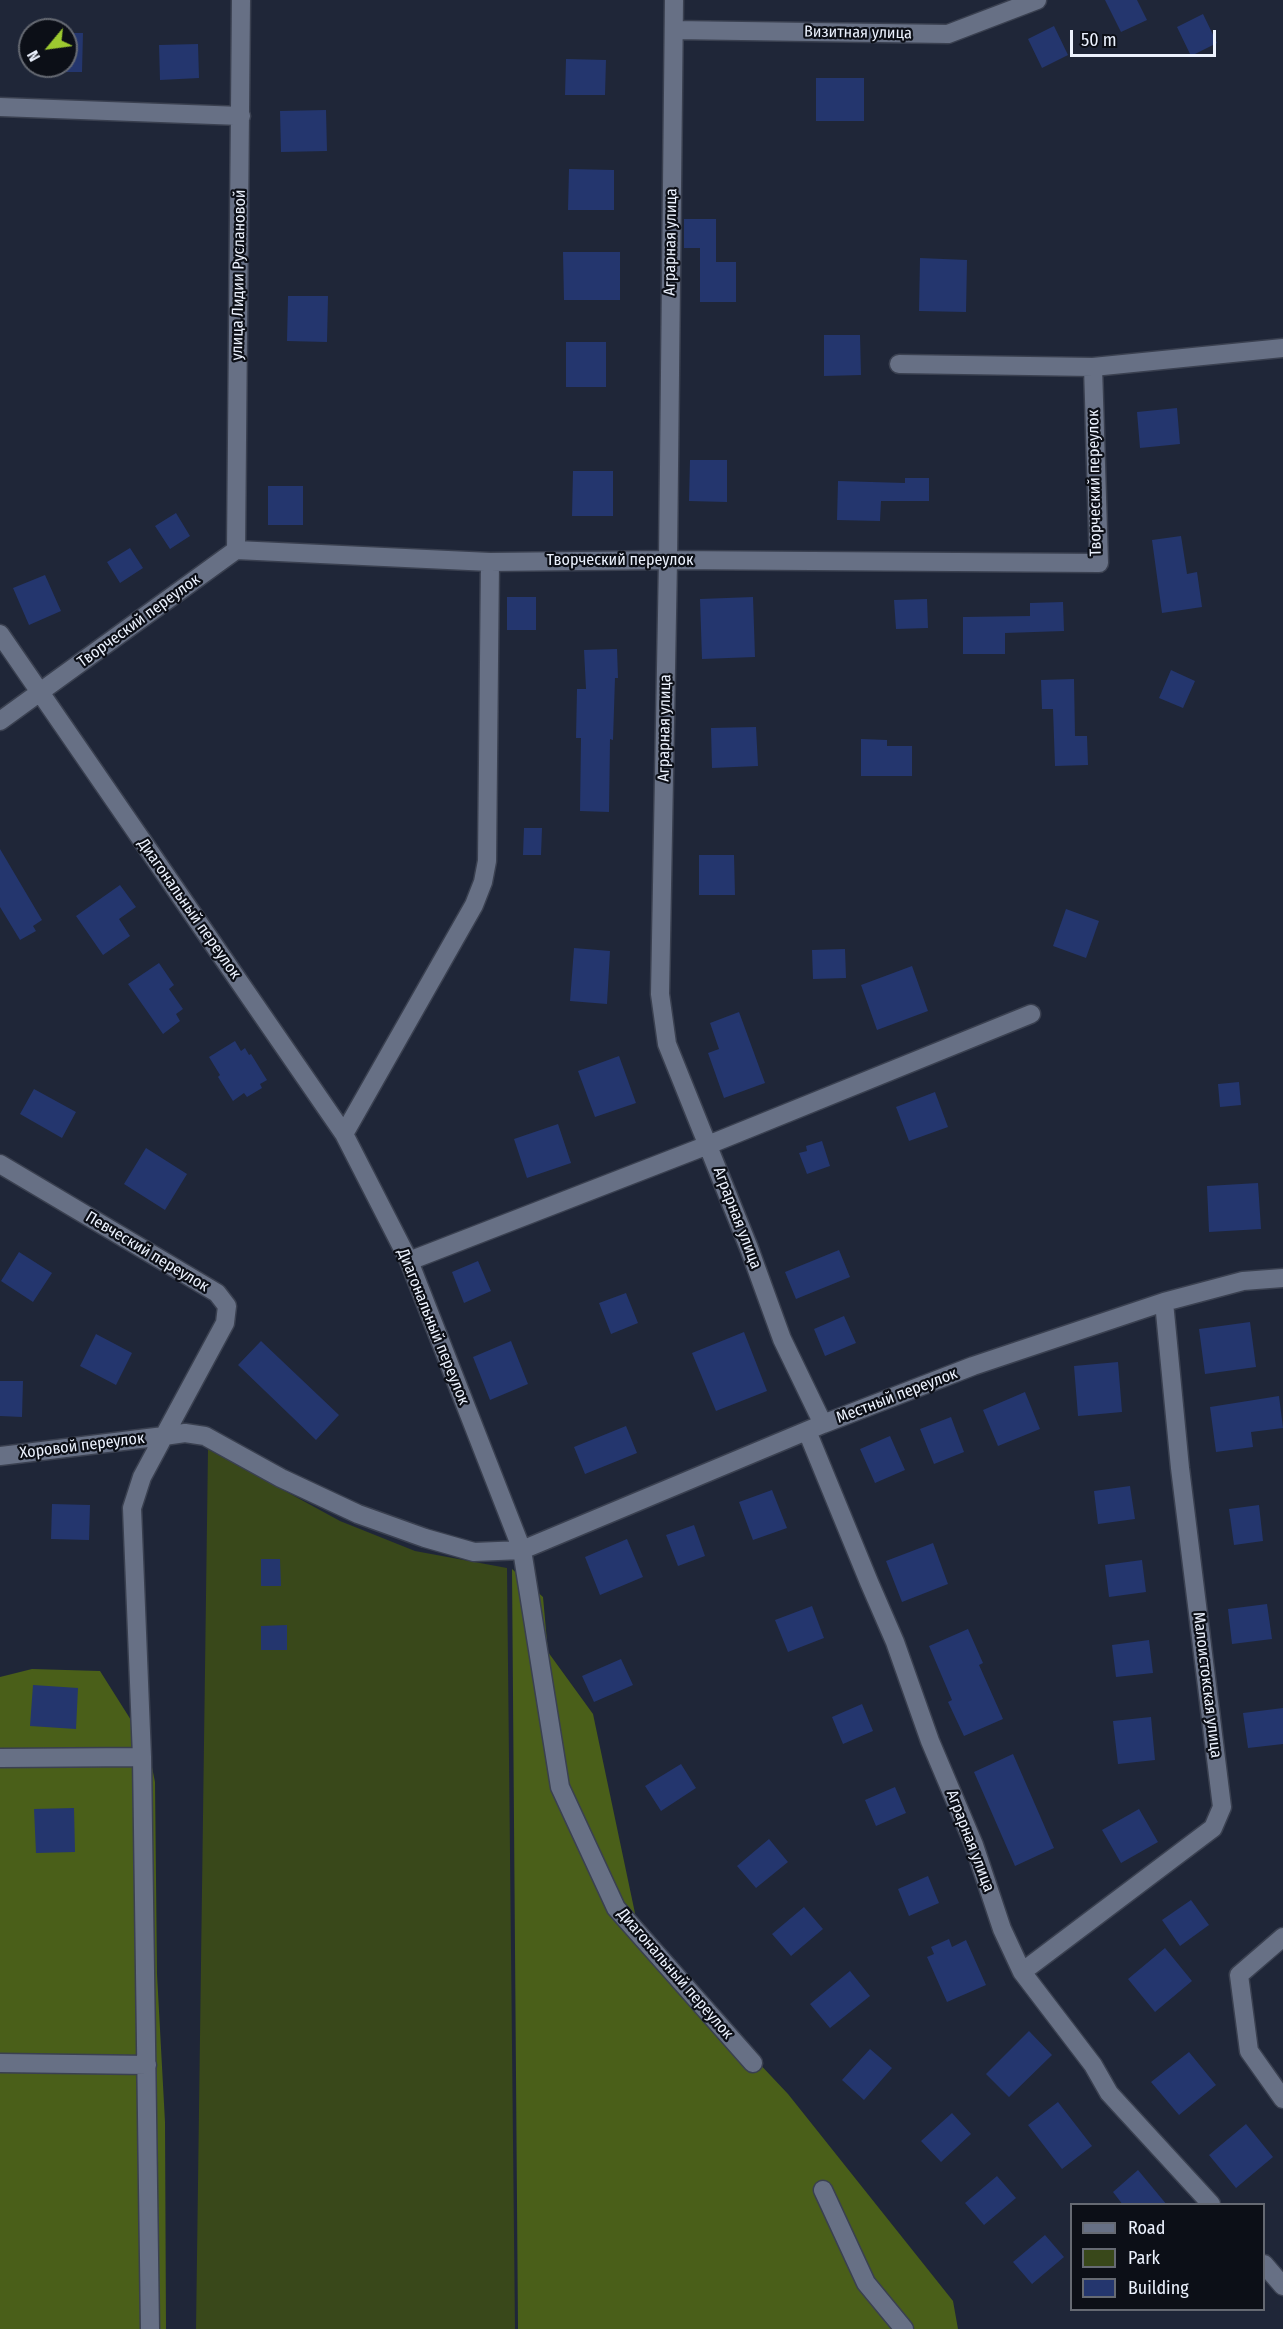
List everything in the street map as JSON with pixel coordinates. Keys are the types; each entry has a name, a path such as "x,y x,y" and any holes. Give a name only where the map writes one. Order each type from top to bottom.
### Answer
{"street":[{"name":"улица Лидии Руслановой","path":"236,550 241,0"},
{"name":"Аграрная улица","path":"674,0 668,560 660,994 667,1044 749,1248 869,1582 895,1642 930,1741 974,1845 1002,1929 1022,1972 1093,2065 1109,2093 1209,2203"},
{"name":"Визитная улица","path":"674,30 948,34 1037,0"},
{"path":"0,107 241,116"},
{"path":"898,364 1093,367 1283,348"},
{"name":"Творческий переулок","path":"0,721 236,550 490,562 668,560 1099,563 1093,367"},
{"path":"344,1134 474,905 483,882 486,861 490,562"},
{"name":"Диагональный переулок","path":"0,634 344,1134 409,1261 522,1550 560,1788 616,1908 753,2063"},
{"path":"409,1261 708,1145 1031,1014"},
{"name":"Певческий переулок","path":"0,1164 217,1293 227,1306 225,1323 142,1476 132,1508 142,1757 150,2329"},
{"name":"Местный переулок","path":"522,1550 815,1427 973,1366 1164,1302 1243,1281 1283,1278"},
{"name":"Малоистокская улица","path":"1022,1972 1214,1828 1222,1807 1180,1468 1164,1302"},
{"name":"Хоровой переулок","path":"0,1456 185,1433 205,1436 281,1478 358,1514 425,1539 474,1552 522,1550"},
{"path":"0,1758 142,1757"},
{"path":"1283,1937 1239,1975 1249,2051 1283,2099"},
{"path":"0,2062 147,2065"},
{"path":"823,2190 866,2283 904,2329"},
{"path":"1265,2266 1283,2286"}],"green space":[{"path":"208,1449 340,1521 415,1551 507,1568 515,2329 196,2329"},
{"path":"512,1569 543,1597 548,1652 593,1714 640,1937 788,2094 953,2301 958,2329 518,2329"},
{"path":"32,1669 100,1671 148,1747 155,1782 157,1974 165,2122 166,2329 0,2329 0,1677"}],"building":[{"path":"1105,0 1137,0 1147,20 1121,32"},
{"path":"1203,14 1217,43 1191,56 1177,27"},
{"path":"1054,26 1068,55 1042,68 1028,39"},
{"path":"78,33 83,33 82,72 78,72"},
{"path":"198,44 199,78 160,80 159,45"},
{"path":"566,59 606,60 605,95 565,95"},
{"path":"816,78 864,78 864,121 816,121"},
{"path":"326,110 327,151 281,152 280,111"},
{"path":"569,169 614,170 614,210 568,210"},
{"path":"684,219 716,219 716,262 736,262 736,302 700,302 700,248 684,248"},
{"path":"563,252 620,252 620,300 564,300"},
{"path":"920,258 967,260 966,312 919,311"},
{"path":"288,296 328,296 327,342 287,341"},
{"path":"824,335 860,335 861,375 824,376"},
{"path":"566,342 606,342 606,387 566,387"},
{"path":"1177,408 1180,444 1140,448 1137,412"},
{"path":"690,460 727,460 727,502 689,501"},
{"path":"573,471 613,471 613,516 572,516"},
{"path":"905,478 929,478 929,501 881,501 880,521 837,520 838,481 905,483"},
{"path":"268,486 303,486 303,525 268,525"},
{"path":"176,513 190,536 170,549 155,526"},
{"path":"1181,536 1187,574 1197,572 1202,607 1162,613 1152,540"},
{"path":"130,548 143,568 120,583 107,562"},
{"path":"45,575 61,611 29,625 13,588"},
{"path":"507,597 536,597 536,630 507,630"},
{"path":"753,597 755,657 702,659 700,599"},
{"path":"927,599 928,628 896,629 894,600"},
{"path":"1063,602 1064,631 1005,633 1005,654 963,654 963,617 1030,616 1030,603"},
{"path":"617,649 618,678 615,678 613,740 610,739 609,812 580,811 581,738 576,738 577,689 586,689 584,650"},
{"path":"1171,670 1195,681 1183,708 1159,698"},
{"path":"1074,679 1075,736 1087,736 1088,765 1055,766 1053,709 1042,709 1041,680"},
{"path":"756,727 758,766 712,768 711,728"},
{"path":"861,739 887,740 887,746 912,746 912,776 861,776"},
{"path":"524,828 542,828 541,855 523,855"},
{"path":"0,849 42,920 33,926 36,931 20,940 0,907"},
{"path":"699,855 734,855 735,895 699,895"},
{"path":"120,885 136,907 119,919 130,936 103,955 76,916"},
{"path":"1066,909 1099,921 1086,958 1053,946"},
{"path":"574,948 610,951 607,1004 570,1001"},
{"path":"845,949 846,978 813,979 812,950"},
{"path":"159,963 174,985 169,989 183,1009 176,1014 180,1021 163,1034 128,984"},
{"path":"912,966 928,1011 877,1030 861,985"},
{"path":"739,1012 765,1083 724,1098 708,1053 719,1049 710,1023"},
{"path":"235,1041 241,1051 245,1048 249,1055 251,1054 267,1080 260,1084 262,1088 247,1097 244,1093 233,1101 209,1057"},
{"path":"619,1056 636,1103 595,1117 578,1071"},
{"path":"1239,1082 1241,1105 1220,1107 1218,1084"},
{"path":"34,1089 76,1112 62,1138 20,1114"},
{"path":"935,1092 948,1127 909,1141 896,1107"},
{"path":"558,1124 571,1163 527,1178 514,1139"},
{"path":"822,1141 830,1166 807,1174 799,1153 807,1151 806,1146"},
{"path":"146,1148 187,1174 165,1210 124,1184"},
{"path":"1258,1183 1261,1229 1209,1232 1207,1186"},
{"path":"839,1250 850,1277 796,1299 785,1272"},
{"path":"19,1252 52,1273 33,1302 1,1281"},
{"path":"478,1261 491,1291 464,1303 452,1272"},
{"path":"626,1293 638,1323 611,1334 599,1303"},
{"path":"844,1316 856,1343 825,1356 814,1329"},
{"path":"1250,1322 1256,1367 1205,1374 1199,1329"},
{"path":"744,1332 767,1391 716,1411 692,1353"},
{"path":"96,1334 132,1353 116,1385 80,1366"},
{"path":"261,1341 339,1415 316,1440 238,1365"},
{"path":"511,1341 528,1384 490,1400 473,1357"},
{"path":"1118,1362 1122,1412 1078,1416 1074,1366"},
{"path":"0,1381 23,1381 22,1417 0,1416"},
{"path":"1025,1392 1040,1429 998,1446 983,1410"},
{"path":"1279,1396 1283,1428 1251,1432 1253,1447 1216,1452 1210,1407"},
{"path":"951,1417 964,1452 934,1464 920,1429"},
{"path":"626,1426 637,1453 585,1474 574,1447"},
{"path":"890,1436 905,1470 875,1483 860,1449"},
{"path":"1130,1486 1135,1519 1098,1524 1094,1491"},
{"path":"772,1490 787,1528 753,1540 739,1502"},
{"path":"52,1504 90,1505 89,1540 51,1539"},
{"path":"1259,1505 1263,1541 1234,1545 1229,1509"},
{"path":"694,1525 705,1556 678,1566 666,1535"},
{"path":"627,1539 643,1577 600,1595 585,1557"},
{"path":"933,1543 948,1584 902,1602 886,1561"},
{"path":"261,1559 280,1559 281,1586 261,1586"},
{"path":"1142,1560 1146,1592 1109,1597 1105,1565"},
{"path":"1267,1604 1272,1639 1232,1644 1228,1609"},
{"path":"812,1606 824,1638 788,1652 775,1620"},
{"path":"287,1625 287,1650 261,1650 261,1626"},
{"path":"968,1629 983,1663 979,1665 1003,1719 964,1736 948,1702 952,1700 929,1646"},
{"path":"1149,1640 1153,1673 1116,1677 1112,1645"},
{"path":"621,1659 633,1685 594,1702 582,1676"},
{"path":"33,1685 78,1688 76,1729 30,1726"},
{"path":"862,1704 873,1731 843,1744 832,1717"},
{"path":"1283,1708 1283,1744 1248,1748 1243,1713"},
{"path":"1151,1717 1155,1760 1118,1764 1113,1721"},
{"path":"1013,1754 1054,1848 1015,1866 974,1772"},
{"path":"681,1764 696,1788 661,1811 645,1786"},
{"path":"895,1787 906,1813 876,1826 865,1800"},
{"path":"74,1808 75,1852 36,1853 34,1809"},
{"path":"1139,1809 1158,1842 1121,1863 1102,1830"},
{"path":"769,1839 788,1862 756,1888 737,1866"},
{"path":"928,1876 939,1903 909,1916 898,1889"},
{"path":"1191,1900 1209,1925 1180,1946 1162,1920"},
{"path":"804,1907 823,1929 791,1956 772,1934"},
{"path":"949,1939 952,1947 966,1940 986,1985 947,2002 927,1957 934,1954 931,1947"},
{"path":"1165,1948 1192,1981 1155,2012 1128,1979"},
{"path":"850,1971 870,1996 830,2028 810,2004"},
{"path":"1029,2031 1052,2055 1009,2097 986,2074"},
{"path":"870,2049 892,2068 864,2100 842,2080"},
{"path":"1189,2052 1216,2085 1179,2115 1151,2082"},
{"path":"1058,2102 1092,2146 1062,2169 1028,2125"},
{"path":"952,2113 971,2134 941,2162 921,2141"},
{"path":"1246,2124 1273,2157 1236,2188 1209,2155"},
{"path":"1138,2170 1165,2203 1121,2203 1113,2192"},
{"path":"997,2176 1016,2198 984,2225 965,2203"},
{"path":"1045,2235 1064,2257 1032,2284 1013,2262"}]}
